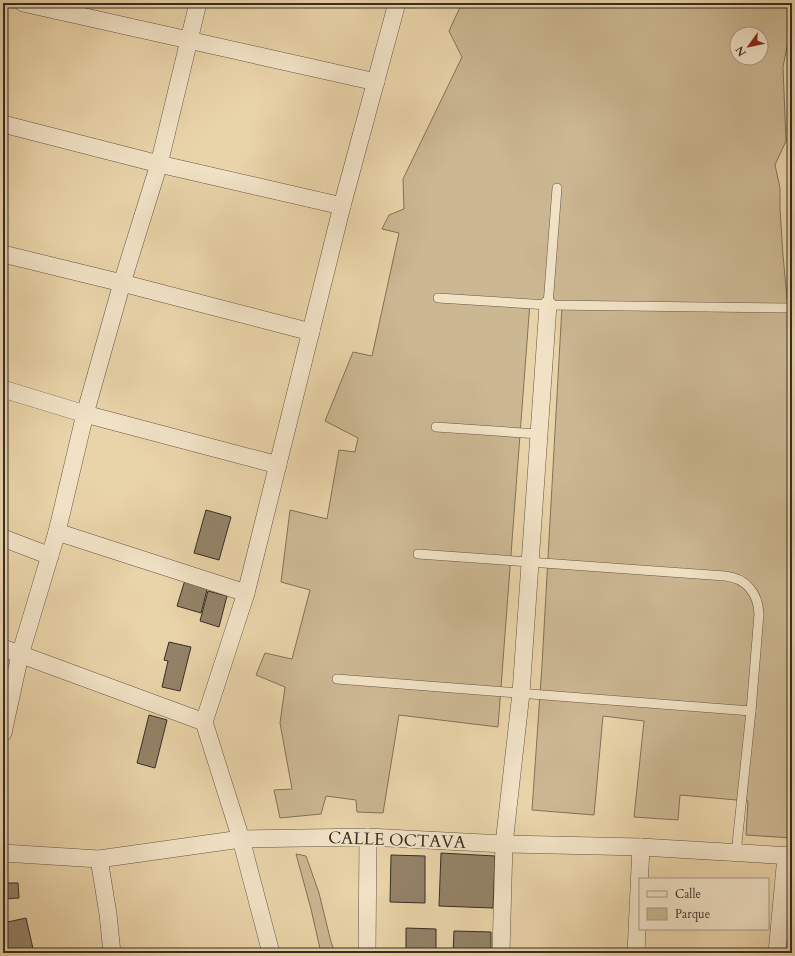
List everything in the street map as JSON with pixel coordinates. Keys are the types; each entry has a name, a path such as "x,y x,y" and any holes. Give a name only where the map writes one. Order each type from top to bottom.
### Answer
{"street":[{"path":"23,3 376,82"},
{"path":"3,733 20,655 57,532 85,414 122,282 159,164 198,3"},
{"path":"271,953 241,839 204,722 246,593 342,206 397,3"},
{"path":"3,124 159,164 342,206"},
{"path":"3,254 122,282 311,332"},
{"path":"501,953 504,844 521,693 548,305"},
{"path":"3,390 85,414 278,464"},
{"path":"57,532 246,593"},
{"path":"3,538 50,556"},
{"path":"3,648 204,722"},
{"path":"367,953 368,837"},
{"name":"CALLE OCTAVA","path":"3,852 99,859 241,839 368,837 504,844 641,847 789,856"},
{"path":"640,878 641,847"},
{"path":"777,953 789,856"},
{"path":"99,859 108,914 112,953"},
{"path":"636,953 639,889"}],"lane":[{"path":"548,305 558,188"},
{"path":"438,298 548,305 792,308"},
{"path":"436,427 539,434"},
{"path":"418,554 732,576 745,582 754,593 757,600 759,614 751,711 736,853"},
{"path":"337,679 751,711"}],"green space":[{"path":"462,3 792,3 792,21 783,67 786,141 775,165 780,188 783,255 792,352 792,838 746,835 748,801 680,795 678,820 634,817 644,721 603,716 594,815 532,810 542,665 562,306 530,302 498,727 399,715 383,813 357,812 356,800 326,796 321,814 280,818 274,790 292,789 280,723 285,687 256,675 265,653 292,659 310,590 281,582 290,510 327,519 339,450 355,452 358,438 325,421 353,352 372,356 399,233 382,229 389,215 404,209 403,179 462,57 449,31"},
{"path":"296,854 306,856 319,893 335,953 321,953"}],"building":[{"path":"206,510 231,517 219,560 194,553"},
{"path":"185,580 208,586 201,613 177,606"},
{"path":"208,591 227,596 219,627 200,621"},
{"path":"169,642 191,647 180,691 162,687 168,661 164,660"},
{"path":"149,715 167,720 155,768 137,763"},
{"path":"441,853 495,856 493,908 439,906"},
{"path":"391,855 425,856 425,903 390,902"},
{"path":"3,883 18,883 19,898 3,899"},
{"path":"26,918 34,953 4,953 3,923"},
{"path":"406,928 436,929 436,950 406,950"},
{"path":"454,931 491,932 491,953 453,953"}]}
